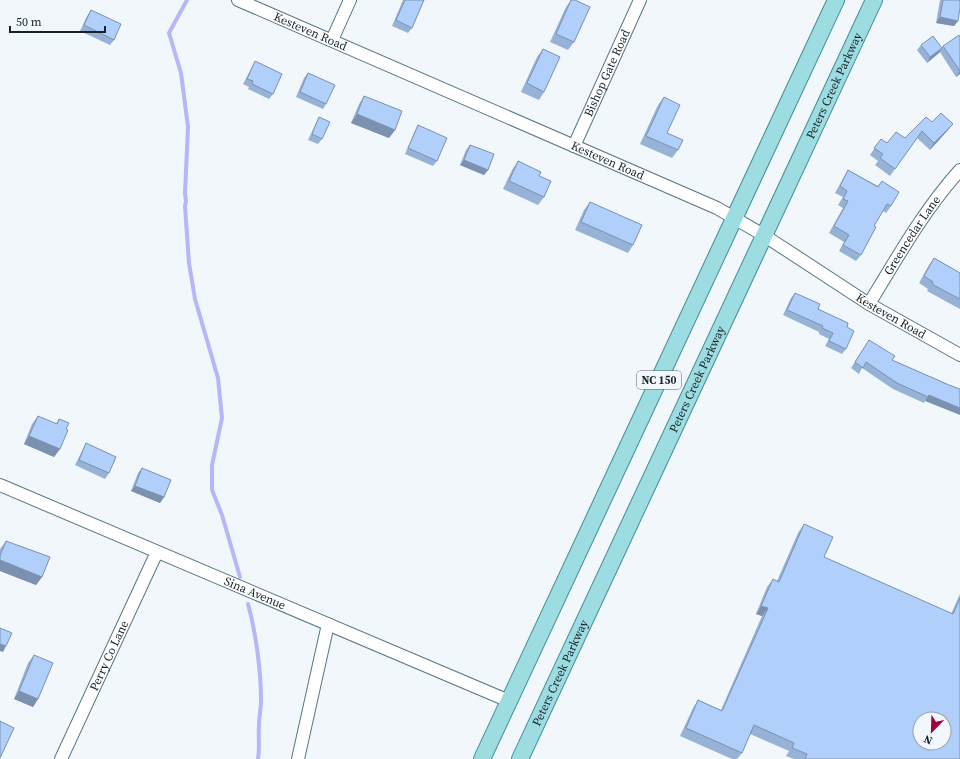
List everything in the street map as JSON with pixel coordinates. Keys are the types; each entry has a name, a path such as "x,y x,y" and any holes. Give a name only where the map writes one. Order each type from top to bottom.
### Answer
{"main road":[{"name":"NC 150","path":"482,759 836,0"},
{"name":"Peters Creek Parkway","path":"520,759 874,0"}],"street":[{"name":"Kesteven Road","path":"238,0 574,146 684,192 765,236 869,304 960,354"},
{"path":"332,40 350,0"},
{"name":"Bishop Gate Road","path":"574,146 640,0"},
{"name":"Greencedar Lane","path":"869,304 916,227 943,189 960,170"},
{"name":"Sina Avenue","path":"0,485 509,701"},
{"name":"Perry Co Lane","path":"61,759 157,552"},
{"path":"298,759 328,624"}],"building":[{"path":"405,0 424,0 412,28 396,20"},
{"path":"571,0 575,0 590,7 574,42 556,34"},
{"path":"943,0 960,0 958,21 940,17"},
{"path":"91,10 121,24 114,40 84,25"},
{"path":"959,35 960,37 960,71 943,46"},
{"path":"933,36 942,48 930,57 921,45"},
{"path":"543,49 560,57 544,92 527,83"},
{"path":"255,61 282,74 273,94 252,84 253,81 247,79"},
{"path":"308,73 335,85 326,104 300,92"},
{"path":"364,96 402,111 395,130 357,114"},
{"path":"664,97 680,105 667,133 683,140 678,150 646,136"},
{"path":"941,113 953,124 934,143 922,131 895,169 880,158 883,154 874,148 881,139 887,143 896,132 905,138 926,117 932,122"},
{"path":"319,117 330,122 322,139 312,134"},
{"path":"418,125 447,138 437,161 408,148"},
{"path":"470,145 494,154 488,170 464,160"},
{"path":"518,161 541,172 539,176 551,181 544,197 509,181"},
{"path":"848,170 878,187 882,181 899,192 891,206 887,204 874,226 876,227 861,255 843,245 849,235 834,226 848,201 843,199 847,191 840,186"},
{"path":"590,202 642,225 633,245 581,222"},
{"path":"934,258 960,273 960,299 932,284 933,282 924,276"},
{"path":"795,293 820,304 818,309 848,323 847,327 854,331 846,349 829,341 833,333 822,328 823,326 787,310"},
{"path":"869,340 895,356 892,360 960,389 960,408 929,395 928,397 897,383 866,362 863,368 855,362"},
{"path":"38,416 57,424 59,419 69,423 66,429 68,430 60,449 29,436"},
{"path":"86,443 116,457 109,473 79,460"},
{"path":"142,468 171,480 164,497 135,486"},
{"path":"804,524 833,537 824,557 953,614 960,598 960,759 805,759 807,754 792,748 794,743 754,725 742,753 686,728 698,700 722,711 768,608 761,606 773,579 779,582"},
{"path":"6,541 50,557 42,577 0,560 0,556"},
{"path":"0,628 12,633 6,646 0,644"},
{"path":"34,655 53,663 38,699 19,691"},
{"path":"0,721 14,728 0,758"}],"waterway":[{"path":"187,0 169,33 181,73 188,127 185,206 189,263 195,299 218,378 222,418 212,465 212,490 222,515 240,577"},
{"path":"248,604 258,652 260,677 261,701 258,759"}]}
